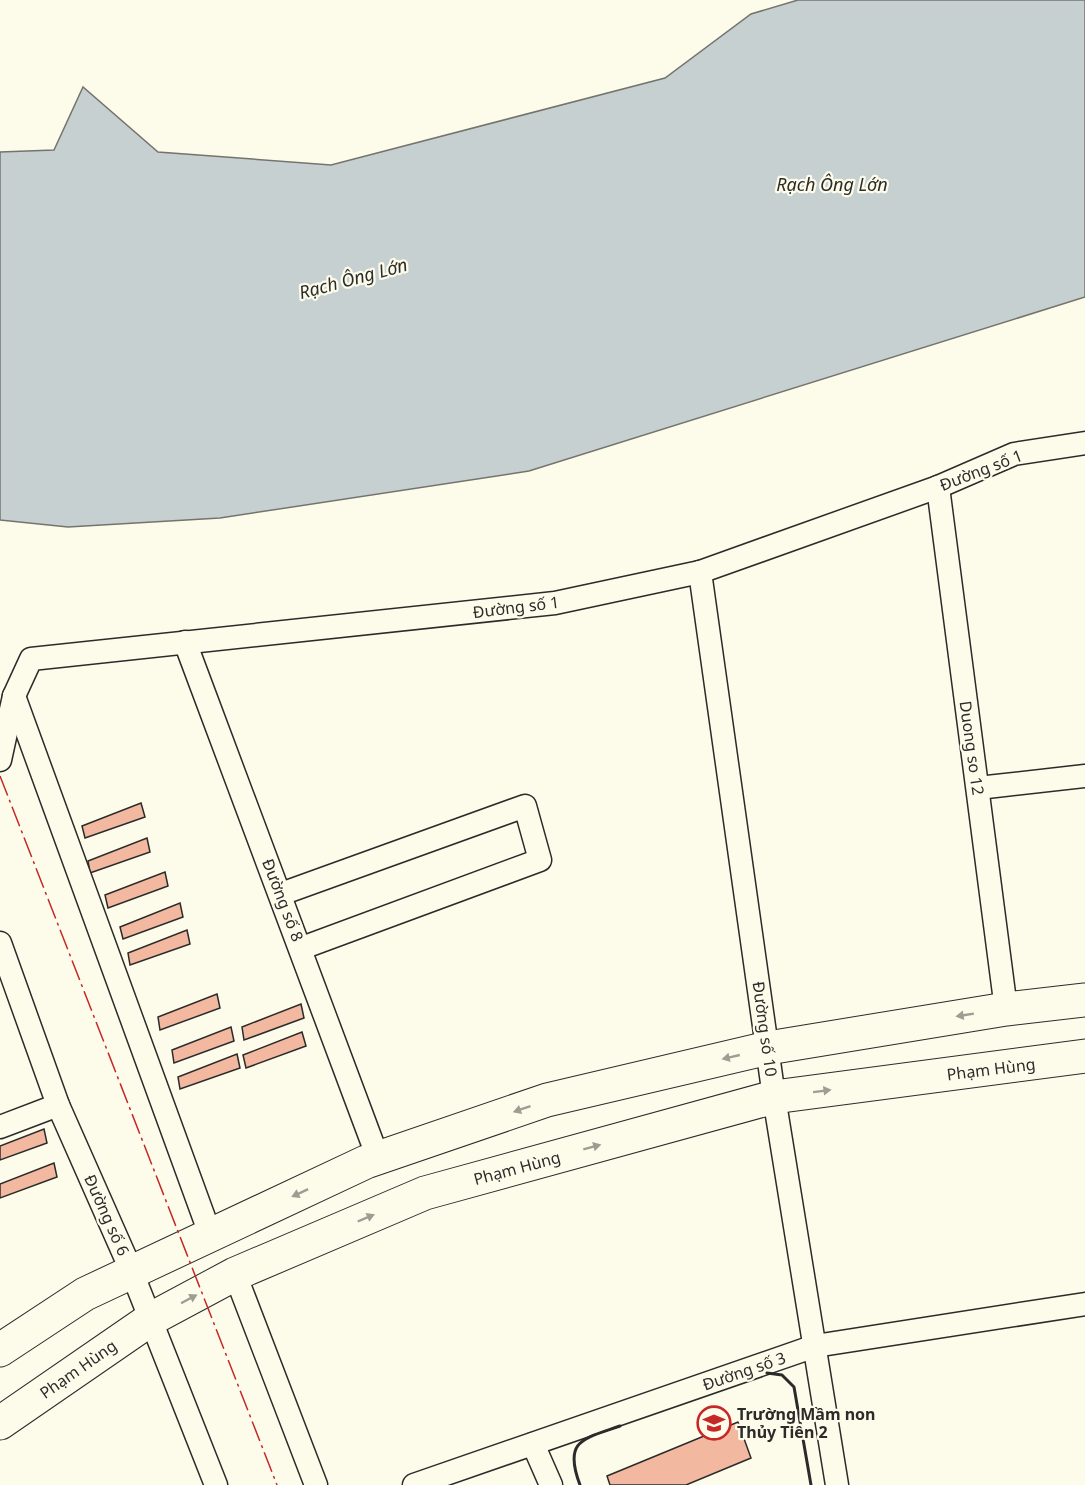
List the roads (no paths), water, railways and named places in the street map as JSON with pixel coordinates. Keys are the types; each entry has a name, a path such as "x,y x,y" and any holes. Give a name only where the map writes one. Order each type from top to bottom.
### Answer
{"main road":[{"path":"0,1350 85,1294 131,1270 378,1158 547,1100 768,1048 1006,1009 1085,1000"},
{"name":"Phạm Hùng","path":"0,1423 151,1319 235,1274 425,1193 774,1097 1085,1056"}],"street":[{"name":"Đường số 1","path":"0,760 14,696 31,659 555,603 700,572 938,487 1014,454 1085,443"},
{"name":"Duong so 12","path":"938,487 1006,1009"},
{"name":"Đường số 10","path":"700,572 774,1097 837,1485"},
{"name":"Đường số 8","path":"185,642 282,894 378,1158"},
{"path":"14,696 210,1234"},
{"path":"978,788 1085,776"},
{"path":"282,894 525,806 540,860 302,948"},
{"name":"Đường số 6","path":"0,943 58,1105 131,1270 216,1485"},
{"path":"0,1127 58,1105"},
{"path":"235,1274 316,1485"},
{"name":"Đường số 3","path":"414,1485 815,1346 1085,1304"},
{"path":"533,1444 551,1485"}],"water":[{"name":"Rạch Ông Lớn","path":"798,0 1085,0 1085,297 529,471 220,518 68,527 0,520 0,152 54,150 83,87 158,152 331,165 665,78 751,14"}],"place":[{"name":"Trường Mầm non Thủy Tiên 2","path":"714,1423"}]}
